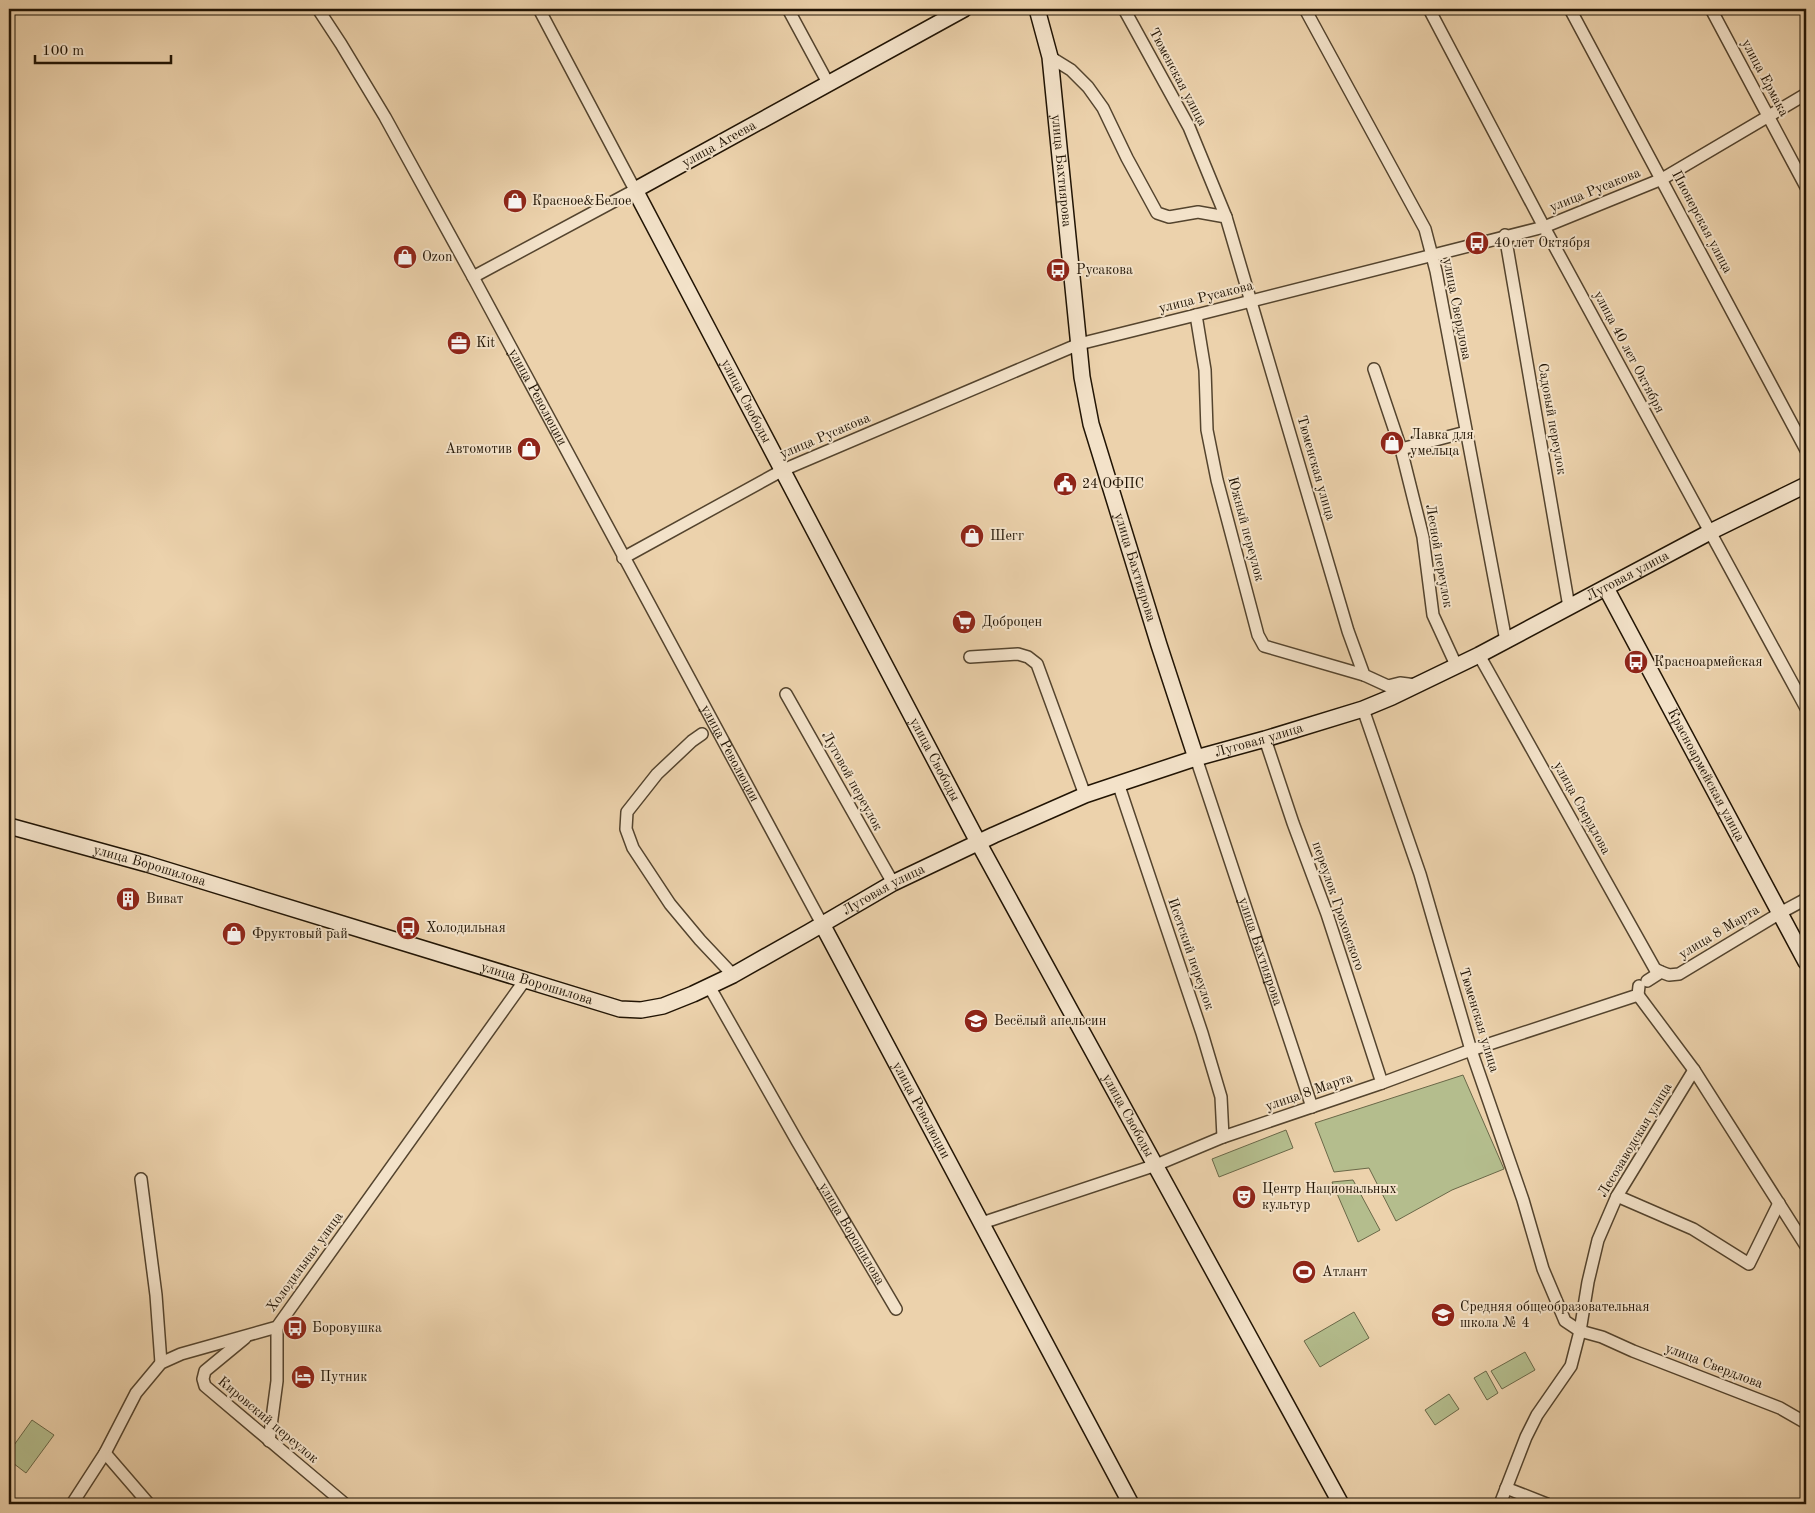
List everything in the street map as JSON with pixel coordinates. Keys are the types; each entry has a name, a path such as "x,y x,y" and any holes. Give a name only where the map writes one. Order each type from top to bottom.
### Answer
{"main road":[{"name":"улица Агеева","path":"634,190 964,9"},
{"name":"улица Бахтиярова","path":"1037,9 1050,57 1078,344 1091,424 1196,758"},
{"name":"улица Свободы","path":"634,190 978,842 1341,1504"},
{"name":"Луговая улица","path":"709,986 732,975 893,883 978,842 1085,795 1196,758 1363,709 1416,685 1479,655 1710,532 1806,485"},
{"name":"Красноармейская улица","path":"1606,588 1806,962"},
{"name":"улица Ворошилова","path":"9,826 148,864 620,1008 641,1010 664,1006 709,986"},
{"name":"улица Революции","path":"822,924 909,1090 1132,1504"}],"street":[{"name":"улица Революции","path":"318,9 385,117 822,924"},
{"name":"улица Свободы","path":"539,9 634,190"},
{"path":"788,9 828,84"},
{"name":"Тюменская улица","path":"1124,9 1189,127 1226,217 1348,631 1364,675"},
{"name":"улица Свердлова","path":"1305,9 1425,229 1432,256 1506,641"},
{"name":"улица 40 лет Октября","path":"1430,9 1544,227 1806,708"},
{"name":"Пионерская улица","path":"1570,9 1806,450"},
{"name":"улица Ермака","path":"1711,9 1806,187"},
{"path":"1050,57 1071,70 1088,87 1103,108 1126,158 1157,213 1169,217 1198,212 1226,217"},
{"name":"улица Русакова","path":"624,558 782,470 1078,344 1432,256 1505,235 1544,227 1662,179 1806,94"},
{"name":"улица Агеева","path":"473,277 634,190"},
{"name":"Садовый переулок","path":"1505,235 1569,607"},
{"name":"Южный переулок","path":"1196,315 1205,370 1207,430 1217,480 1258,635 1264,646 1364,675"},
{"name":"Лесной переулок","path":"1374,369 1401,449 1423,537 1433,615 1456,665"},
{"path":"1401,449 1466,432"},
{"path":"970,657 1018,654 1028,657 1037,664 1085,795"},
{"name":"улица Свердлова","path":"1479,655 1655,969 1661,972"},
{"path":"1364,675 1388,686 1400,683 1416,685"},
{"name":"Луговой переулок","path":"786,694 893,883"},
{"name":"Тюменская улица","path":"1363,709 1420,874 1471,1050 1523,1200 1543,1269 1565,1321 1580,1331"},
{"path":"702,734 657,774 626,812 626,829 633,848 670,904 732,975"},
{"name":"переулок Гроховского","path":"1266,739 1293,823 1327,914 1382,1083"},
{"name":"улица Бахтиярова","path":"1196,758 1312,1107"},
{"name":"Исетский переулок","path":"1118,783 1222,1097 1223,1137"},
{"name":"улица 8 Марта","path":"982,1223 1156,1165 1223,1137 1382,1083 1641,987 1661,972 1670,975 1679,974 1806,899"},
{"name":"Холодильная улица","path":"72,1504 105,1453 136,1393 161,1363 181,1354 277,1327 525,980"},
{"name":"улица Ворошилова","path":"709,986 797,1141 896,1309"},
{"path":"1641,987 1806,1246"},
{"name":"Лесозаводская улица","path":"1500,1504 1526,1437 1538,1415 1571,1366 1598,1240 1617,1196 1694,1070"},
{"path":"142,1179 156,1295 161,1363"},
{"path":"1617,1196 1693,1229 1749,1264 1779,1203"},
{"path":"269,1441 277,1381 277,1327"},
{"name":"улица Свердлова","path":"1580,1331 1602,1337 1780,1408 1806,1423"},
{"name":"Кировский переулок","path":"250,1334 205,1371 203,1379 205,1386 345,1504"},
{"path":"105,1453 149,1504"},
{"path":"1506,1488 1547,1504"}],"green space":[{"path":"1463,1075 1504,1169 1452,1190 1396,1221 1369,1168 1334,1172 1315,1123"},
{"path":"1286,1130 1293,1148 1219,1177 1212,1159"},
{"path":"1353,1180 1380,1230 1358,1242 1332,1182"},
{"path":"1354,1312 1369,1338 1320,1367 1304,1341"},
{"path":"1525,1352 1535,1370 1502,1389 1491,1371"},
{"path":"1486,1371 1498,1393 1487,1400 1474,1378"},
{"path":"1449,1394 1459,1409 1435,1425 1425,1410"},
{"path":"32,1420 54,1435 26,1473 9,1460 9,1452"}],"place":[{"name":"Красное&Белое","path":"515,201"},
{"name":"40 лет Октября","path":"1477,243"},
{"name":"Ozon","path":"405,257"},
{"name":"Русакова","path":"1058,270"},
{"name":"Kit","path":"459,343"},
{"name":"Лавка для умельца","path":"1392,443"},
{"name":"Автомотив","path":"529,449"},
{"name":"24 ОФПС","path":"1065,484"},
{"name":"Шегг","path":"972,536"},
{"name":"Доброцен","path":"964,622"},
{"name":"Красноармейская","path":"1636,662"},
{"name":"Виват","path":"128,899"},
{"name":"Холодильная","path":"408,928"},
{"name":"Фруктовый рай","path":"234,934"},
{"name":"Весёлый апельсин","path":"976,1021"},
{"name":"Центр Национальных культур","path":"1244,1197"},
{"name":"Атлант","path":"1304,1272"},
{"name":"Средняя общеобразовательная школа № 4","path":"1443,1315"},
{"name":"Боровушка","path":"295,1328"},
{"name":"Путник","path":"303,1377"}]}
